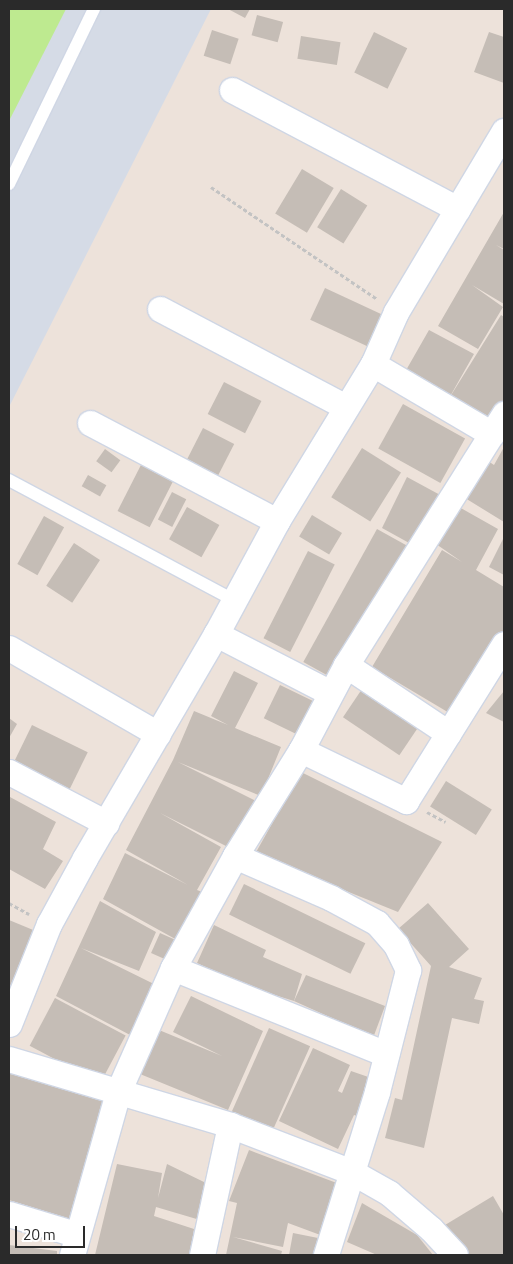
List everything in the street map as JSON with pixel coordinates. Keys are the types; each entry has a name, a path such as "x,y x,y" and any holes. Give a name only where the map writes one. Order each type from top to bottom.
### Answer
{"street":[{"path":"232,90 458,209"},
{"path":"9,1024 49,924 216,634 277,521 373,364 396,312 504,131"},
{"path":"160,309 346,407"},
{"path":"9,1214 74,1244 118,1092 134,1049 173,968 235,856 301,750 329,692 498,424 373,364"},
{"path":"90,423 277,521"},
{"path":"216,634 329,692"},
{"path":"301,750 406,801 504,644"},
{"path":"9,648 158,734"},
{"path":"346,665 448,733"},
{"path":"9,772 106,823"},
{"path":"235,856 331,898 377,924 396,945 408,970 386,1054 326,1255"},
{"path":"173,968 386,1054"},
{"path":"9,1059 230,1125 352,1172 389,1193 432,1229 455,1255"},
{"path":"202,1255 230,1125"}],"lane":[{"path":"9,184 94,9"},
{"path":"9,480 50,499 234,600"}],"path":[{"path":"211,186 396,312"}],"shaded area":[{"path":"9,9 211,9 9,407"}],"green space":[{"path":"9,9 66,9 9,121"}],"building":[{"path":"228,9 250,9 245,18"},
{"path":"257,15 283,22 278,42 252,35"},
{"path":"212,30 239,39 230,64 204,56"},
{"path":"374,32 407,48 388,89 354,72"},
{"path":"489,32 504,37 504,83 474,72"},
{"path":"301,36 341,42 337,65 297,59"},
{"path":"302,169 334,188 307,233 275,214"},
{"path":"341,189 367,205 343,244 317,227"},
{"path":"504,212 504,249 496,245 504,250 504,304 472,285 503,307 478,349 438,326"},
{"path":"325,288 382,315 367,346 310,320"},
{"path":"501,315 504,317 504,406 490,428 401,379 429,330 474,354 448,400"},
{"path":"224,382 261,401 245,433 208,414"},
{"path":"403,404 465,438 440,483 378,449"},
{"path":"203,428 234,444 216,480 185,464"},
{"path":"504,447 504,522 465,498 488,461 494,465"},
{"path":"362,448 401,472 370,522 331,497"},
{"path":"105,449 120,460 112,472 96,461"},
{"path":"143,461 175,477 150,527 118,511"},
{"path":"88,475 106,485 100,497 82,486"},
{"path":"407,477 442,496 411,544 382,528"},
{"path":"172,492 186,499 172,527 158,520"},
{"path":"187,507 219,525 201,557 169,539"},
{"path":"459,507 498,529 476,570 504,587 504,638 456,717 372,667 442,550 462,562 436,544"},
{"path":"312,515 342,533 329,554 299,536"},
{"path":"44,516 64,527 37,575 17,564"},
{"path":"377,529 408,546 334,679 303,662"},
{"path":"504,537 504,575 489,567"},
{"path":"74,543 100,560 72,603 46,586"},
{"path":"308,551 335,565 290,652 264,638"},
{"path":"234,671 258,683 235,728 281,747 261,796 178,762 258,802 234,850 160,813 221,847 197,890 202,892 177,940 103,899 125,853 188,885 126,850 173,760 194,711 228,725 211,716"},
{"path":"280,685 319,704 302,737 264,718"},
{"path":"362,689 418,727 399,755 343,717"},
{"path":"504,691 504,722 486,713"},
{"path":"9,718 17,724 9,738"},
{"path":"32,725 88,752 69,791 13,764"},
{"path":"301,772 442,842 398,912 255,854"},
{"path":"446,781 492,810 476,835 430,806"},
{"path":"10,797 56,822 43,849 63,861 45,889 9,869"},
{"path":"244,884 365,943 350,974 229,915"},
{"path":"100,901 156,932 139,971 81,948 158,986 132,1036 56,996"},
{"path":"428,903 469,949 449,967 482,978 474,999 484,1001 479,1024 452,1018 424,1148 385,1138 395,1098 402,1100 431,966 398,929"},
{"path":"9,920 38,932 13,990 9,988"},
{"path":"214,925 266,950 263,957 302,974 294,1001 249,987 197,963"},
{"path":"160,933 182,943 173,963 151,953"},
{"path":"306,975 385,1006 373,1038 333,1022 334,1019 294,1001"},
{"path":"191,996 263,1031 228,1110 140,1074 159,1030 222,1056 173,1032"},
{"path":"55,998 126,1036 100,1083 30,1046"},
{"path":"269,1028 310,1046 272,1131 231,1113"},
{"path":"313,1048 350,1065 338,1091 342,1093 351,1071 377,1080 363,1118 354,1115 338,1149 279,1121"},
{"path":"9,1067 111,1100 70,1219 9,1200"},
{"path":"249,1150 342,1185 323,1236 288,1223 283,1247 233,1237 282,1251 281,1255 226,1255 237,1203 229,1201"},
{"path":"117,1164 162,1173 158,1198 167,1164 206,1183 200,1220 156,1207 154,1216 194,1229 192,1242 199,1255 95,1255"},
{"path":"493,1196 504,1215 504,1255 464,1255 445,1225"},
{"path":"362,1203 417,1235 433,1255 377,1255 347,1242"},
{"path":"293,1233 318,1238 315,1255 289,1255"},
{"path":"9,1245 57,1251 57,1255 9,1255"}]}
